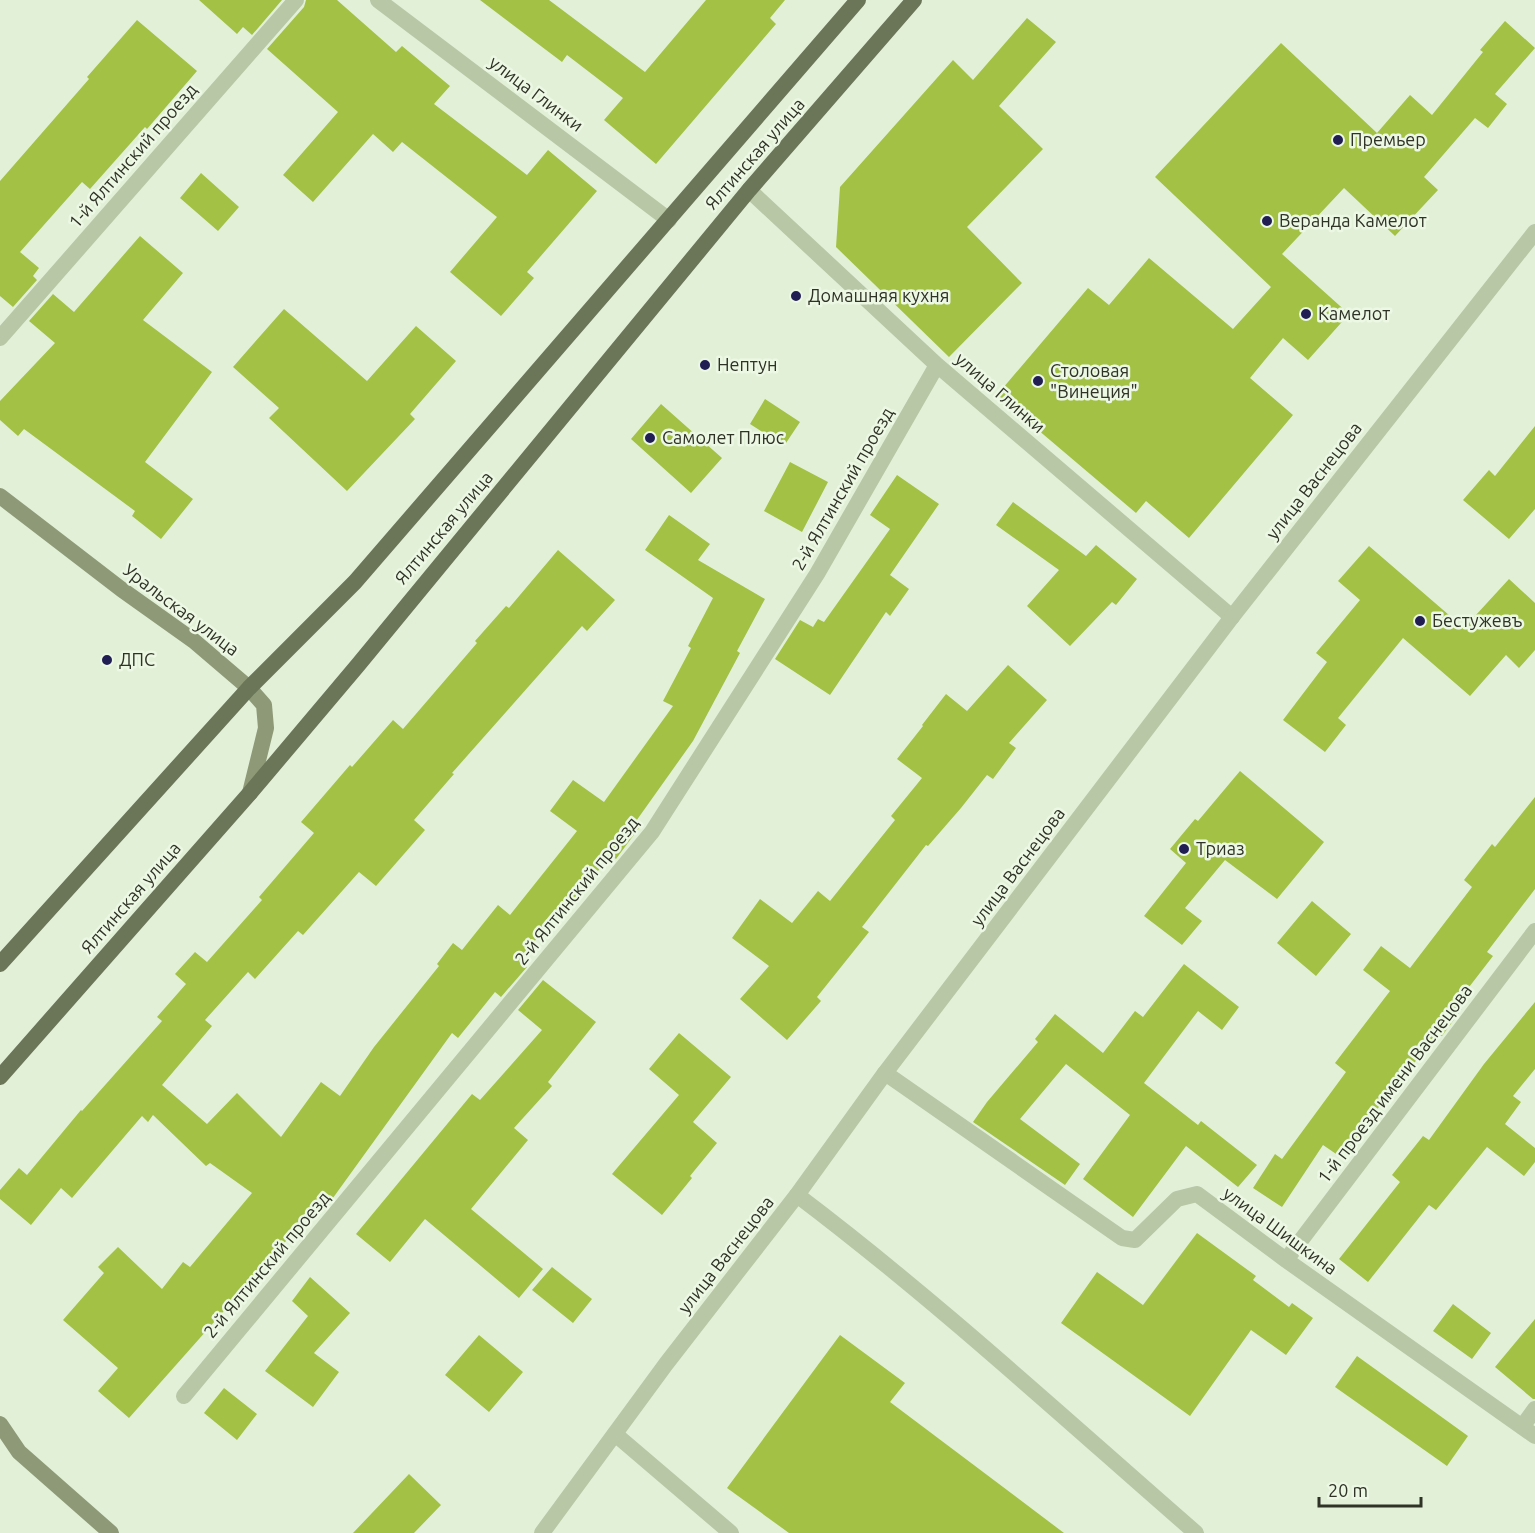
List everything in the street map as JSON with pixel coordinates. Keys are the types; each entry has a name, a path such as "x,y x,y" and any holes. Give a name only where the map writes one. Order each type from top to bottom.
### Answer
{"main road":[{"name":"Ялтинская улица","path":"0,964 249,688 355,582 858,0"},
{"name":"Ялтинская улица","path":"0,1077 250,793 749,190 914,0"},
{"name":"Уральская улица","path":"0,496 121,590 194,640 249,688 264,705 266,728 250,793"},
{"path":"0,1424 19,1452 111,1533"}],"street":[{"name":"1-й Ялтинский проезд","path":"0,338 296,0"},
{"name":"улица Глинки","path":"378,0 669,220"},
{"name":"улица Глинки","path":"749,190 937,365 1232,618"},
{"name":"улица Васнецова","path":"542,1533 666,1364 797,1195 885,1073 1232,618 1535,232"},
{"name":"2-й Ялтинский проезд","path":"184,1396 652,832 817,574 937,365"},
{"name":"1-й проезд имени Васнецова","path":"1286,1260 1535,931"},
{"name":"улица Шишкина","path":"885,1073 1122,1238 1135,1240 1177,1199 1197,1194 1286,1260 1528,1431"},
{"path":"797,1195 848,1233 1196,1533"},
{"path":"1528,1431 1535,1409"},
{"path":"615,1434 731,1533"}],"building":[{"path":"199,0 282,0 252,35 243,27 237,34"},
{"path":"306,0 337,0 396,52 402,46 450,86 434,104 527,175 548,150 597,191 527,272 534,278 501,316 450,272 497,217 402,142 393,152 373,134 313,202 283,175 338,112 267,49 304,7"},
{"path":"480,0 549,0 645,72 706,0 785,0 770,18 776,24 656,164 604,120 623,98 567,55 562,62"},
{"path":"1027,18 1056,42 999,106 1043,149 967,227 1022,283 949,357 836,247 840,187 953,60 973,80"},
{"path":"137,20 197,71 147,129 145,127 90,189 82,182 20,252 39,268 33,276 37,280 13,307 0,296 0,181"},
{"path":"1505,21 1535,48 1495,94 1507,104 1488,128 1475,118 1424,177 1438,190 1395,236 1344,188 1282,254 1349,314 1308,360 1283,338 1250,378 1293,415 1189,538 1146,501 1136,513 997,395 1088,288 1109,305 1149,258 1233,329 1271,287 1155,177 1281,43 1377,133 1410,95 1432,115 1483,52 1480,50"},
{"path":"201,173 239,207 218,231 180,198"},
{"path":"140,236 183,273 143,320 212,372 145,462 193,499 161,539 132,516 135,511 24,429 18,436 0,420 0,401 55,343 29,321 53,294 74,312"},
{"path":"284,309 367,381 416,326 456,361 410,414 415,419 347,491 269,418 279,408 233,367"},
{"path":"765,399 800,422 784,446 750,424"},
{"path":"661,404 722,458 691,493 631,439"},
{"path":"1535,426 1535,509 1509,539 1463,500 1489,470 1495,476"},
{"path":"790,462 828,482 802,532 764,511"},
{"path":"897,475 939,504 890,575 909,589 890,616 886,612 830,695 775,659 800,620 813,627 818,619 824,622 890,529 870,515"},
{"path":"1013,502 1086,556 1096,545 1137,579 1116,605 1112,602 1070,646 1027,606 1059,570 996,525"},
{"path":"669,515 710,544 698,560 765,599 737,651 740,653 693,741 634,824 639,828 616,859 611,855 567,909 563,905 519,961 527,967 501,997 495,992 458,1038 452,1033 325,1209 314,1201 286,1241 129,1418 98,1391 118,1368 63,1320 104,1273 98,1267 118,1247 162,1289 183,1262 190,1267 252,1193 210,1163 206,1166 153,1115 148,1122 142,1116 72,1198 61,1188 31,1225 0,1199 0,1190 19,1168 27,1175 81,1110 162,1021 157,1017 186,984 175,974 195,952 207,962 262,900 259,897 314,833 301,822 350,765 352,767 393,720 403,729 477,643 475,641 506,606 509,608 558,550 615,600 587,631 582,626 452,773 454,774 414,820 425,830 376,886 359,872 303,935 298,931 255,979 248,972 205,1020 212,1026 162,1085 207,1124 237,1093 281,1137 321,1082 340,1096 374,1047 439,966 437,964 453,943 462,950 498,905 510,915 577,831 550,811 573,780 604,802 673,706 663,701 691,648 688,646 713,598 645,550"},
{"path":"1369,546 1464,628 1509,579 1535,603 1535,650 1519,668 1506,655 1470,696 1403,638 1338,718 1346,725 1325,752 1283,720 1327,662 1316,653 1360,600 1338,581"},
{"path":"1008,665 1047,700 1009,743 1016,748 993,779 987,775 928,846 926,845 862,927 869,932 817,997 821,1001 787,1040 740,999 769,966 732,938 760,899 792,923 818,891 830,901 895,820 891,816 922,778 897,759 922,725 946,694 967,711"},
{"path":"1240,771 1324,842 1277,899 1225,860 1185,908 1202,921 1182,945 1144,916 1186,863 1170,849 1195,819 1198,821"},
{"path":"1535,797 1535,889 1487,952 1493,956 1456,1004 1462,1009 1442,1036 1435,1036 1342,1158 1323,1145 1282,1207 1253,1188 1275,1154 1282,1159 1346,1072 1335,1063 1390,991 1363,970 1381,946 1410,968 1472,887 1464,880 1492,844 1495,847"},
{"path":"1312,901 1351,934 1316,976 1277,943"},
{"path":"1184,964 1239,1007 1222,1030 1198,1011 1144,1083 1198,1125 1201,1121 1257,1165 1238,1187 1186,1146 1133,1217 1083,1179 1130,1115 1066,1064 1020,1119 1080,1164 1065,1185 973,1122 1038,1042 1035,1039 1055,1014 1103,1053 1135,1011 1143,1017"},
{"path":"543,980 596,1022 548,1082 552,1086 514,1128 528,1140 471,1209 543,1269 519,1298 425,1219 390,1262 356,1234 472,1094 480,1100 542,1030 518,1010"},
{"path":"1535,1002 1535,1069 1513,1096 1521,1102 1505,1124 1535,1148 1535,1162 1524,1176 1487,1147 1436,1210 1429,1205 1368,1282 1339,1259 1400,1182 1392,1175 1423,1136 1429,1140 1484,1064"},
{"path":"679,1033 731,1077 693,1122 717,1143 662,1215 612,1174 679,1095 649,1069"},
{"path":"1197,1233 1256,1276 1253,1280 1289,1307 1292,1303 1313,1318 1286,1355 1251,1330 1190,1416 1061,1323 1097,1272 1143,1305"},
{"path":"552,1267 592,1299 573,1323 532,1290"},
{"path":"310,1277 350,1313 314,1353 339,1372 313,1407 265,1371 308,1316 292,1301"},
{"path":"1453,1304 1491,1333 1472,1359 1433,1331"},
{"path":"1535,1319 1535,1399 1533,1399 1495,1367"},
{"path":"479,1335 523,1372 489,1412 445,1375"},
{"path":"840,1335 905,1383 890,1402 1064,1533 789,1533 727,1488"},
{"path":"1357,1356 1468,1436 1447,1466 1335,1387"},
{"path":"224,1388 257,1414 237,1440 204,1413"},
{"path":"409,1474 441,1505 414,1533 353,1533"}],"place":[{"name":"Премьер","path":"1338,140"},
{"name":"Веранда Камелот","path":"1267,221"},
{"name":"Домашняя кухня","path":"796,296"},
{"name":"Камелот","path":"1306,314"},
{"name":"Нептун","path":"705,365"},
{"name":"Столовая \"Винеция\"","path":"1038,381"},
{"name":"Самолет Плюс","path":"650,438"},
{"name":"Бестужевъ","path":"1420,621"},
{"name":"ДПС","path":"107,660"},
{"name":"Триаз","path":"1184,849"}]}
